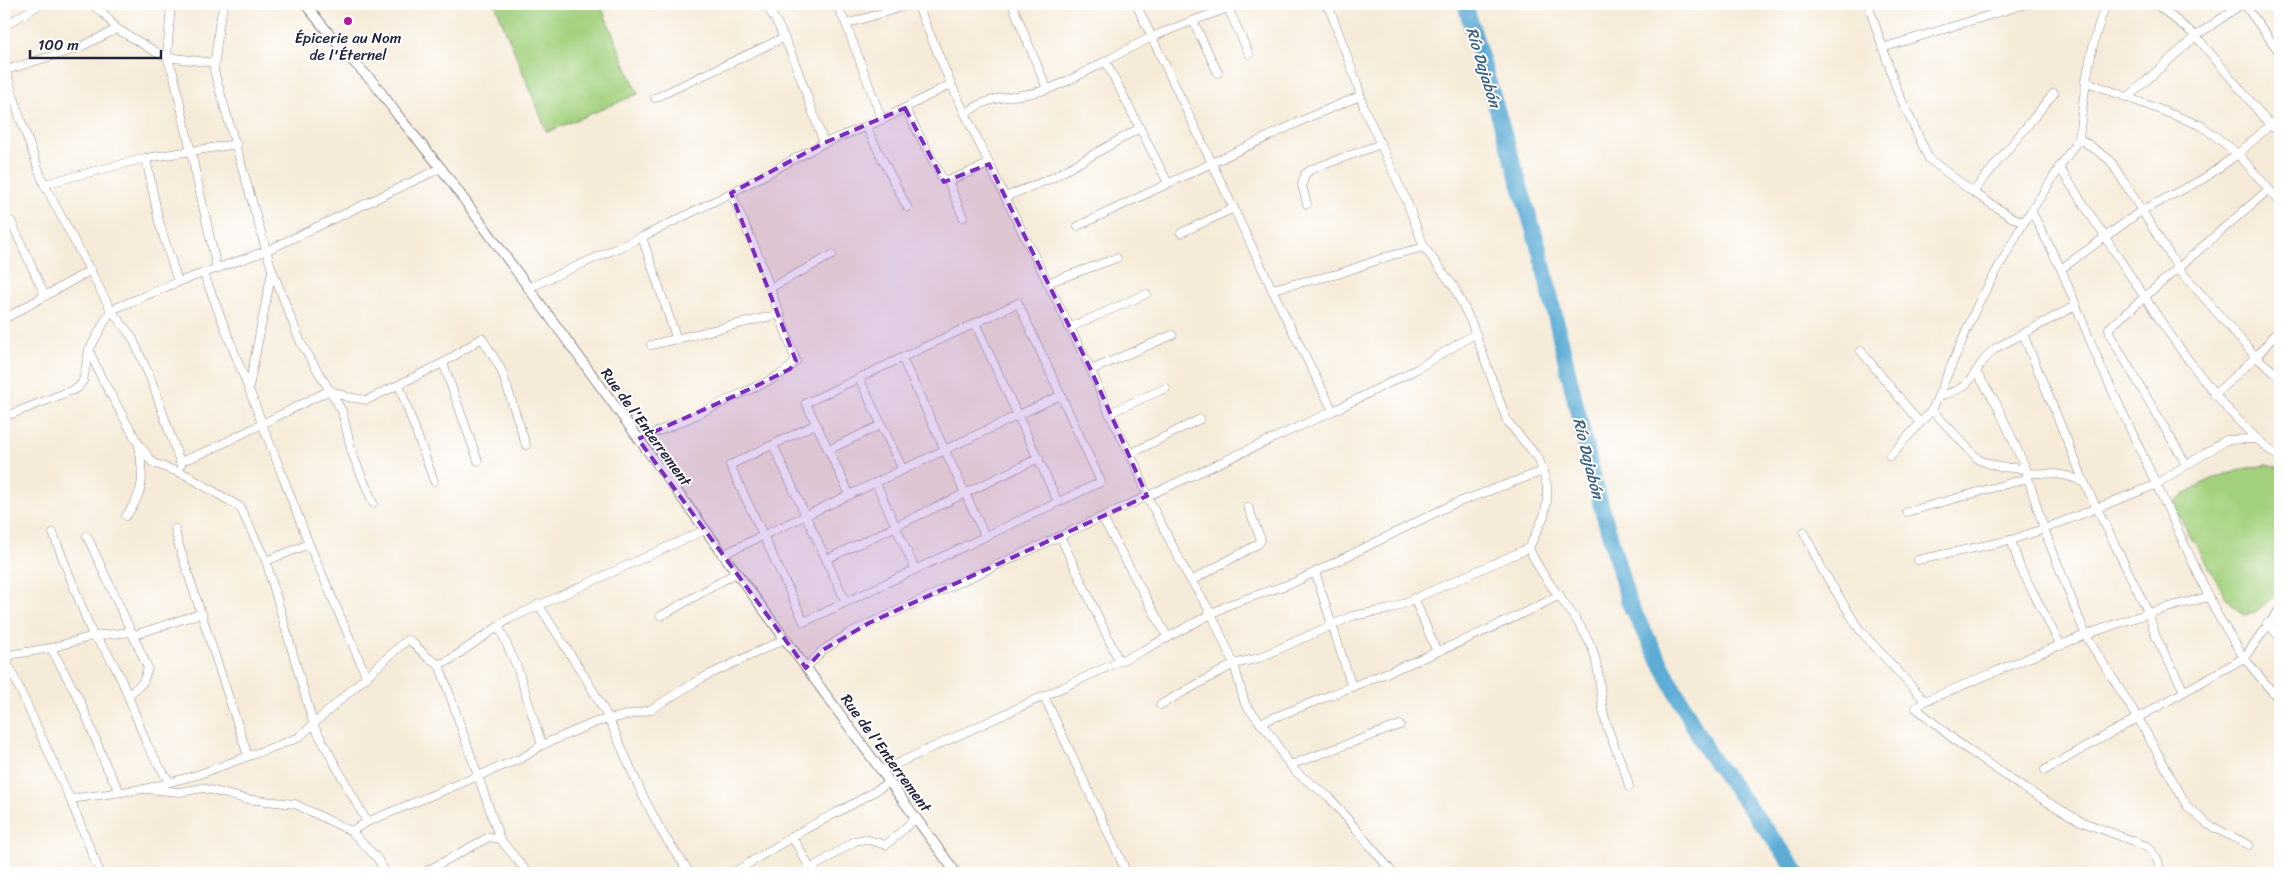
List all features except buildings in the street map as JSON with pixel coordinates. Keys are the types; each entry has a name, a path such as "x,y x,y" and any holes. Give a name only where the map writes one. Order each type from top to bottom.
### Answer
{"street":[{"path":"4,26 41,4"},
{"path":"91,4 104,14 117,29 167,57 214,63"},
{"path":"171,4 167,57 174,76 217,269"},
{"path":"224,4 214,63 219,93 228,113 266,251 301,343 342,411 352,453 373,502"},
{"name":"Rue de l'Enterrement","path":"305,4 345,53 374,83 441,168 956,873"},
{"path":"765,4 772,14 783,38 824,143"},
{"path":"836,4 846,24 882,120"},
{"path":"846,24 912,4"},
{"path":"917,4 965,114 1091,370 1109,413 1130,454 1147,496 1191,581 1211,613 1234,664 1245,704 1290,765 1306,781 1329,797 1391,871"},
{"path":"1012,4 1047,89"},
{"path":"1136,4 1272,289 1333,411"},
{"path":"965,114 978,104 998,97 1047,89 1106,62 1151,38 1239,4"},
{"path":"1160,705 1234,664 1259,658 1352,616 1391,609 1529,548 1544,516 1547,486 1539,459 1502,413 1496,387 1476,333 1454,287 1424,247 1360,96 1330,10 1324,4"},
{"path":"1868,4 1897,90 1929,159 2011,217 2024,222"},
{"path":"1882,48 2026,4"},
{"path":"1890,456 1932,410 1978,304 2024,222 2079,138 2085,81 2094,35 2106,4"},
{"path":"2156,4 2196,36 2269,124 2280,134"},
{"path":"2128,97 2196,36 2243,4 2280,53"},
{"path":"1228,8 1249,54"},
{"path":"1193,21 1218,73"},
{"path":"117,29 78,48 5,67 21,122 44,184 111,310 136,346 152,382 184,474"},
{"path":"655,98 783,38"},
{"path":"1106,62 1168,183"},
{"path":"2085,81 2202,126 2238,154 2280,202"},
{"path":"528,288 642,237 731,193 824,143 882,120 951,84"},
{"path":"1974,192 2054,93"},
{"path":"1078,226 1212,162 1360,96"},
{"path":"905,108 942,178 948,180 989,164"},
{"path":"2061,269 2141,211 2202,179 2238,154 2280,116"},
{"path":"866,127 908,207"},
{"path":"1005,197 1052,178 1140,128"},
{"path":"2079,138 2110,160 2178,268 2256,357 2280,376"},
{"path":"44,184 146,158 190,153 236,144"},
{"path":"1307,204 1302,185 1305,174 1312,169 1381,144"},
{"path":"146,158 159,222 178,282"},
{"path":"2060,167 2144,298 2214,394 2254,439 2280,458"},
{"path":"4,417 78,388 84,381 89,350 111,310 178,282 266,251 441,168"},
{"path":"948,180 963,217"},
{"path":"2186,464 2109,332 2109,328 2268,190"},
{"path":"638,439 676,425 790,369 796,361 770,288 731,193"},
{"path":"1180,233 1234,208"},
{"path":"2032,212 2061,269 2075,306 2155,485 2217,614 2244,658 2280,701"},
{"path":"11,221 45,296"},
{"path":"642,237 677,340"},
{"path":"1272,289 1338,274 1386,257 1424,247"},
{"path":"770,288 832,256"},
{"path":"1047,283 1117,258"},
{"path":"4,319 91,270"},
{"path":"249,386 272,270"},
{"path":"204,274 227,337 264,422 310,544 367,678"},
{"path":"1069,328 1146,294"},
{"path":"816,424 730,465 804,622 1101,482 1018,303 806,403 850,495"},
{"path":"1939,396 1951,394 1967,386 1985,356 2075,306"},
{"path":"650,345 780,314"},
{"path":"975,323 1058,502"},
{"path":"2214,394 2256,357 2280,329"},
{"path":"806,668 823,650 851,632 1333,411 1417,369 1476,333"},
{"path":"1091,370 1172,334"},
{"path":"2023,334 2085,484 2148,612 2156,637 2184,691"},
{"path":"180,462 330,390 348,397 367,400 443,363 482,338 501,369 526,445"},
{"path":"89,350 101,377 138,443 153,462 184,474 240,506 266,561 314,726 367,822"},
{"path":"1861,351 1920,423"},
{"path":"902,358 985,536"},
{"path":"443,363 478,461"},
{"path":"1976,372 1996,403 2027,473 2044,529 2086,636 2138,718 2188,806 2207,824 2249,845"},
{"path":"859,378 903,470"},
{"path":"399,385 434,481"},
{"path":"1109,413 1166,388"},
{"path":"722,555 1061,395"},
{"path":"1932,410 1979,460 1999,467 2027,473 2062,474 2085,484"},
{"path":"1130,454 1200,419"},
{"path":"828,450 881,425"},
{"path":"1918,560 2012,540 2044,529 2155,485 2226,440 2254,439"},
{"path":"126,516 140,497 143,473 138,443"},
{"path":"772,445 846,602"},
{"path":"827,559 1039,458"},
{"path":"881,771 1168,638 1211,613 1315,572 1451,505 1543,471"},
{"path":"1907,512 2027,473"},
{"path":"876,483 915,569"},
{"path":"1191,581 1258,544 1261,540 1260,533 1248,507"},
{"path":"1102,517 1168,638"},
{"path":"175,529 248,756"},
{"path":"439,664 448,661 499,627 509,618 705,530"},
{"path":"1804,532 1838,598 1859,628 1925,701"},
{"path":"53,533 93,636 102,643 128,696 148,746 168,782"},
{"path":"87,536 148,668 143,682 128,696"},
{"path":"1060,536 1119,661"},
{"path":"2012,540 2020,567 2061,646"},
{"path":"266,561 310,544"},
{"path":"1529,548 1534,560 1575,616 1591,647 1596,661 1604,718 1624,766 1629,787"},
{"path":"1315,572 1352,687"},
{"path":"661,616 736,573"},
{"path":"1260,723 1437,652 1515,618 1560,595"},
{"path":"2161,873 2158,861 2149,847 2080,821 2022,787 1957,742 1917,711 1918,705 2148,612 2209,597"},
{"path":"1414,598 1437,652"},
{"path":"538,604 588,682 609,719 646,802 663,834 690,873"},
{"path":"2045,770 2244,658 2267,623 2280,609"},
{"path":"100,873 70,799 5,657 51,648 93,636 133,634 202,613"},
{"path":"2267,623 2280,637"},
{"path":"499,627 517,667 542,745"},
{"path":"351,831 367,822 524,757 542,745 596,722 650,710 702,678 784,639"},
{"path":"144,790 197,775 298,738 314,726 407,640 412,641 427,657 439,664 500,839 528,873"},
{"path":"51,648 81,703 107,768 120,792"},
{"path":"1044,696 1127,873"},
{"path":"1290,765 1400,724"},
{"path":"733,873 823,818 864,799 889,782"},
{"path":"70,799 144,790 180,792 203,788 245,798 295,804 351,831 377,858 386,873"},
{"path":"790,838 796,843 807,872 855,841 866,839 886,845 916,818"},
{"path":"423,873 489,838 500,839"},
{"path":"1378,873 1391,871"}],"highlighted area":[{"path":"905,108 944,182 989,164 1091,370 1147,496 869,623 823,650 806,668 638,439 752,388 790,369 796,361 731,193 824,143"}],"green space":[{"path":"495,4 600,4 638,94 547,132"},
{"path":"2268,465 2280,469 2280,590 2257,611 2245,615 2237,610 2226,597 2172,504 2194,488 2217,477 2242,469"}],"waterway":[{"name":"Río Dajabón","path":"1465,4 1540,252 1593,477 1629,603 1708,753 1799,873"}],"place":[{"name":"Épicerie au Nom de l'Éternel","path":"348,21"}]}
